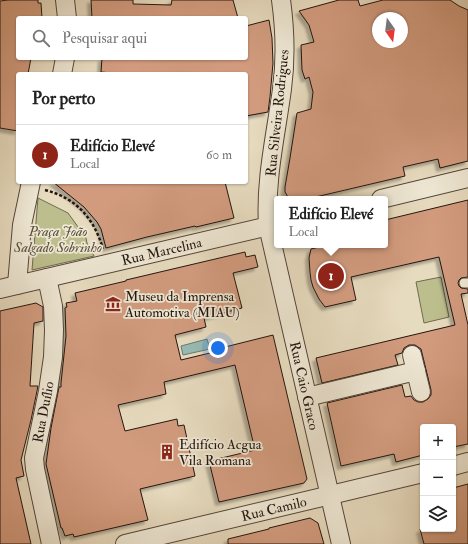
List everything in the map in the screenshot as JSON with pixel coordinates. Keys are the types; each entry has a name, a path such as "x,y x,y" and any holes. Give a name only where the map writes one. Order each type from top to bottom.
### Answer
{"street":[{"path":"65,0 67,16"},
{"name":"Rua Silveira Rodrigues","path":"273,225 267,208 268,188 282,88 285,48 281,0"},
{"path":"62,72 65,60"},
{"path":"388,197 468,178"},
{"path":"17,285 22,225 30,184"},
{"name":"Rua Marcelina","path":"0,289 273,225"},
{"name":"Rua Caio Graco","path":"278,248 307,397 341,544"},
{"name":"Rua Duílio","path":"47,278 53,306 53,357 48,391 34,458 51,544"},
{"path":"307,397 414,363 421,392"},
{"path":"456,465 468,462"},
{"name":"Rua Camilo","path":"125,544 420,474"}],"path":[{"path":"30,184 38,188 57,193 70,200 81,209 91,221 99,235 107,264"}],"green space":[{"name":"Praça João Salgado Sobrinho","path":"38,198 68,213 86,238 94,256 32,270"},
{"path":"441,277 449,317 424,323 416,282"}],"water":[{"path":"207,339 210,349 183,355 181,346"}],"building":[{"path":"38,0 38,3 41,3 42,16 16,16 16,60 31,60 28,72 16,72 16,131 0,128 0,1"},
{"path":"91,0 133,0 133,4 171,5 172,0 233,0 237,16 92,16"},
{"path":"339,0 358,0 360,6 383,0 450,0 468,10 468,161 440,168 438,159 403,167 405,176 320,196 287,196 285,192 285,187 297,113 311,109 313,92 309,77 305,79 302,70 301,45 314,42 309,25 299,11"},
{"path":"269,20 272,38 273,63 268,112 248,116 248,72 101,72 102,60 248,60 248,25"},
{"path":"55,184 226,184 234,218 147,237 106,248 101,229 84,207"},
{"path":"468,200 468,277 461,278 458,283 461,288 468,289 468,293 461,294 468,325 468,444 456,446 456,424 420,424 420,456 396,462 394,454 341,466 327,403 402,385 405,397 411,396 418,402 423,402 431,395 431,390 421,349 415,345 409,345 404,348 402,353 395,355 398,365 322,383 316,358 455,325 439,257 351,277 356,300 325,307 319,299 311,280 309,258 311,249 388,248 388,219"},
{"path":"245,252 246,257 255,255 258,267 233,273 242,308 204,318 206,327 175,335 181,360 214,352 213,350 273,335 307,479 304,483 219,502 209,461 255,450 235,365 164,382 166,394 118,405 125,431 177,419 178,426 184,425 195,476 140,489 148,520 74,537 73,534 65,536 61,528 46,464 51,428 59,387 61,387 66,336 66,303 77,301 75,293"},
{"path":"36,303 43,307 43,321 34,323 30,386 38,386 21,460 24,476 16,478 31,544 0,544 0,311"},
{"path":"468,484 468,544 424,544 421,532 456,532 456,487"},
{"path":"310,518 318,523 324,544 228,544 228,539"}],"place":[{"name":"Edifício Elevé","path":"331,276"},
{"name":"Museu da Imprensa Automotiva (MIAU)","path":"113,304"},
{"name":"Edifício Acgua Vila Romana","path":"167,452"}]}
